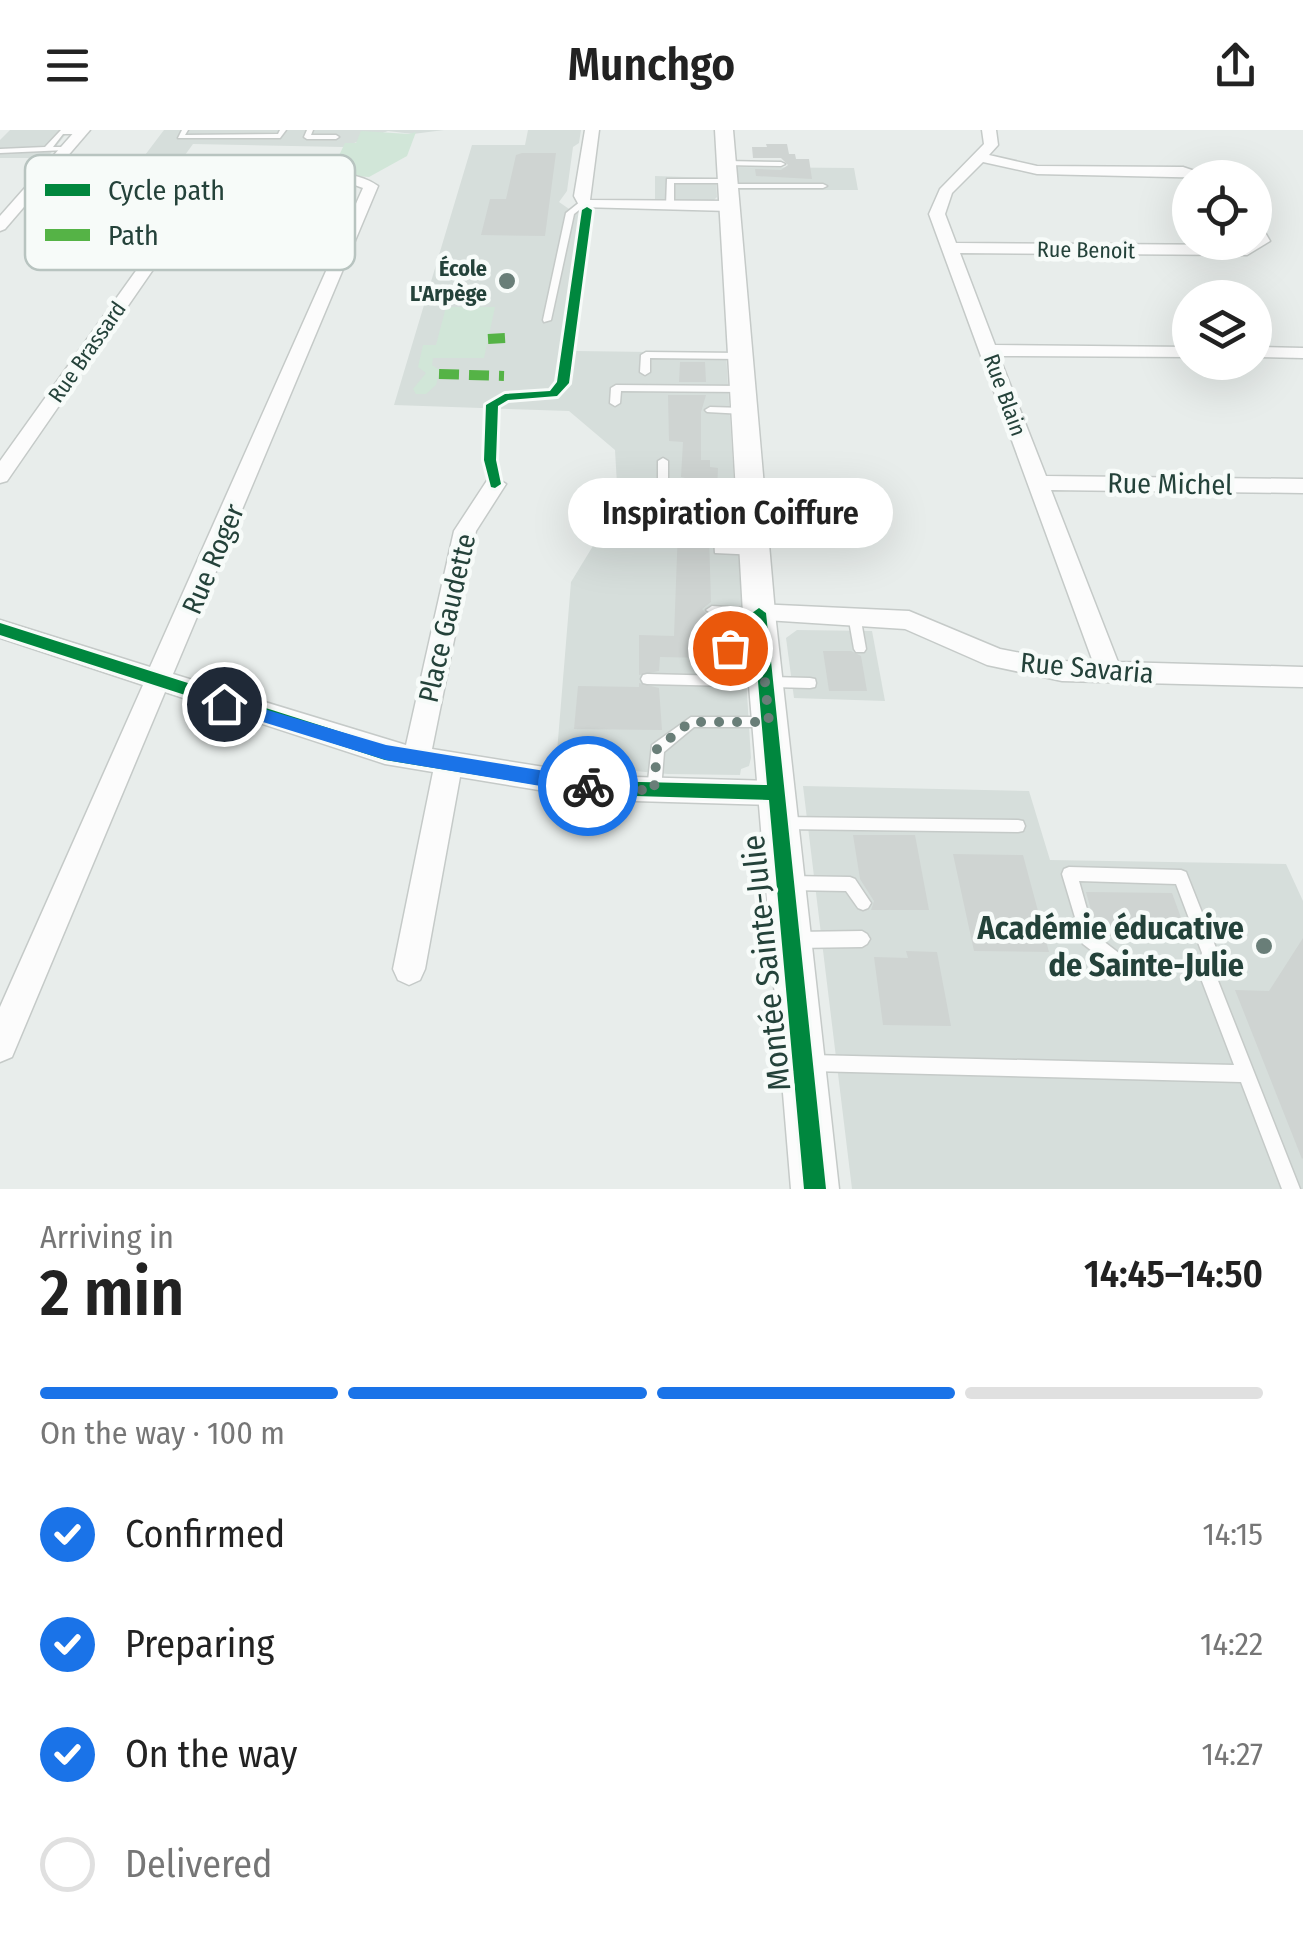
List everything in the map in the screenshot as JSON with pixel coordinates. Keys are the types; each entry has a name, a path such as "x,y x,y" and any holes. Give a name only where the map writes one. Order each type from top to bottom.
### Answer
{"street":[{"path":"592,130 581,196 584,203 670,206 734,183"},
{"name":"Montée Sainte-Julie","path":"724,130 734,183 740,356 759,613 756,695 778,808 815,1189"},
{"name":"Rue Blain","path":"989,130 991,145 938,203 937,214 1110,674"},
{"path":"62,137 82,131"},
{"path":"981,157 1044,170 1172,171"},
{"name":"Rue Roger","path":"355,179 368,182 372,192 355,231"},
{"path":"0,226 25,190"},
{"name":"Rue Benoit","path":"950,248 1172,250"},
{"name":"Rue Brassard","path":"0,476 145,270"},
{"name":"Rue Roger","path":"0,1046 338,270"},
{"path":"988,350 1172,352"},
{"path":"1272,352 1303,352"},
{"name":"Rue Michel","path":"1037,483 1303,486"},
{"name":"Place Gaudette","path":"416,759 465,531 495,484"},
{"name":"Rue Savaria","path":"759,613 854,615 924,624 1015,664 1110,674 1303,677"},
{"path":"0,628 333,739 416,759 569,784 778,808"},
{"path":"409,968 448,765"}],"lane":[{"path":"186,130 180,137 280,136 283,130"},
{"path":"310,130 307,137 336,137"},
{"path":"47,149 62,137"},
{"path":"0,151 47,149 62,137"},
{"path":"734,183 781,164"},
{"path":"670,206 670,181 823,186"},
{"path":"548,320 570,213 584,203"},
{"path":"646,372 646,354 740,356"},
{"path":"614,403 616,388 743,400"},
{"path":"710,410 743,400"},
{"path":"663,461 663,483 678,483 671,495 752,512"},
{"path":"752,512 719,523 720,550 754,552"},
{"path":"712,610 759,613"},
{"path":"854,615 860,648"},
{"path":"730,648 756,695"},
{"path":"647,679 756,695"},
{"path":"654,791 657,749 690,722 756,695 810,683"},
{"path":"778,808 1018,826"},
{"path":"1122,966 1088,939 1069,874 1181,877 1210,953 1205,968 1291,1189"},
{"path":"785,883 850,884 863,903"},
{"path":"791,940 862,939"},
{"path":"803,1064 1246,1074"}],"shaded area":[{"path":"10,130 69,130 49,155 0,158 0,140"},
{"path":"164,130 444,130 413,134 388,131 343,147 193,144 185,155 145,155"},
{"path":"528,130 581,130 579,143 573,147 567,191 559,202 572,211 591,211 576,351 726,353 751,758 740,775 668,774 556,764 571,582 607,523 617,484 615,450 569,411 394,405 472,145 525,145"},
{"path":"736,167 854,168 858,190 738,190"},
{"path":"655,176 716,178 717,197 713,201 655,202"},
{"path":"797,630 872,631 885,701 794,698 786,638"},
{"path":"803,786 1029,791 1050,860 1286,864 1303,901 1303,1189 852,1189"}],"green space":[{"path":"361,131 416,132 407,156 369,177 355,176 355,155 339,155 345,143 356,143"},
{"path":"446,307 495,307 484,358 433,358 432,365 440,370 436,385 426,394 416,394 413,389 426,373 418,367 423,345 436,345"}],"building":[{"path":"766,144 787,144 789,154 795,154 796,159 809,159 812,179 756,176 755,169 781,170 788,165 781,158 753,158 752,147 767,147"},
{"path":"556,153 545,236 481,235 490,199 506,199 516,155"},
{"path":"680,362 705,362 706,382 679,382"},
{"path":"668,395 706,395 701,412 701,460 710,460 710,467 718,468 717,489 686,488 685,478 681,477 683,442 669,441"},
{"path":"679,502 708,504 711,602 702,609 709,617 708,658 660,657 659,671 639,675 639,635 674,636"},
{"path":"823,651 851,651 861,656 867,691 829,691"},
{"path":"639,683 659,688 662,730 574,729 578,686 639,687"},
{"path":"853,835 915,835 929,910 871,910 874,901 860,879"},
{"path":"953,854 1023,855 1049,952 974,951"},
{"path":"1086,892 1172,893 1188,937 1103,936 1097,932"},
{"path":"1303,938 1302,1159 1235,990 1269,991"},
{"path":"906,951 937,952 951,1026 883,1025 874,957 908,958"}],"marked path":[{"path":"488,339 505,338"},
{"path":"439,374 504,376"}],"cycle path":[{"path":"495,484 490,460 492,405 505,397 553,394 563,383 587,210"},
{"path":"759,613 815,1189"},
{"path":"0,629 385,753 600,788 776,793"}],"way so far":[{"path":"588,786 654,791 657,749 690,722 769,722 765,682 732,680 730,648"}],"place":[{"name":"École L'Arpège","path":"507,281"},
{"name":"Inspiration Coiffure","path":"730,648"},
{"name":"Académie éducative de Sainte-Julie","path":"1264,946"}],"route":[{"path":"224,704 386,753 588,786"}]}
